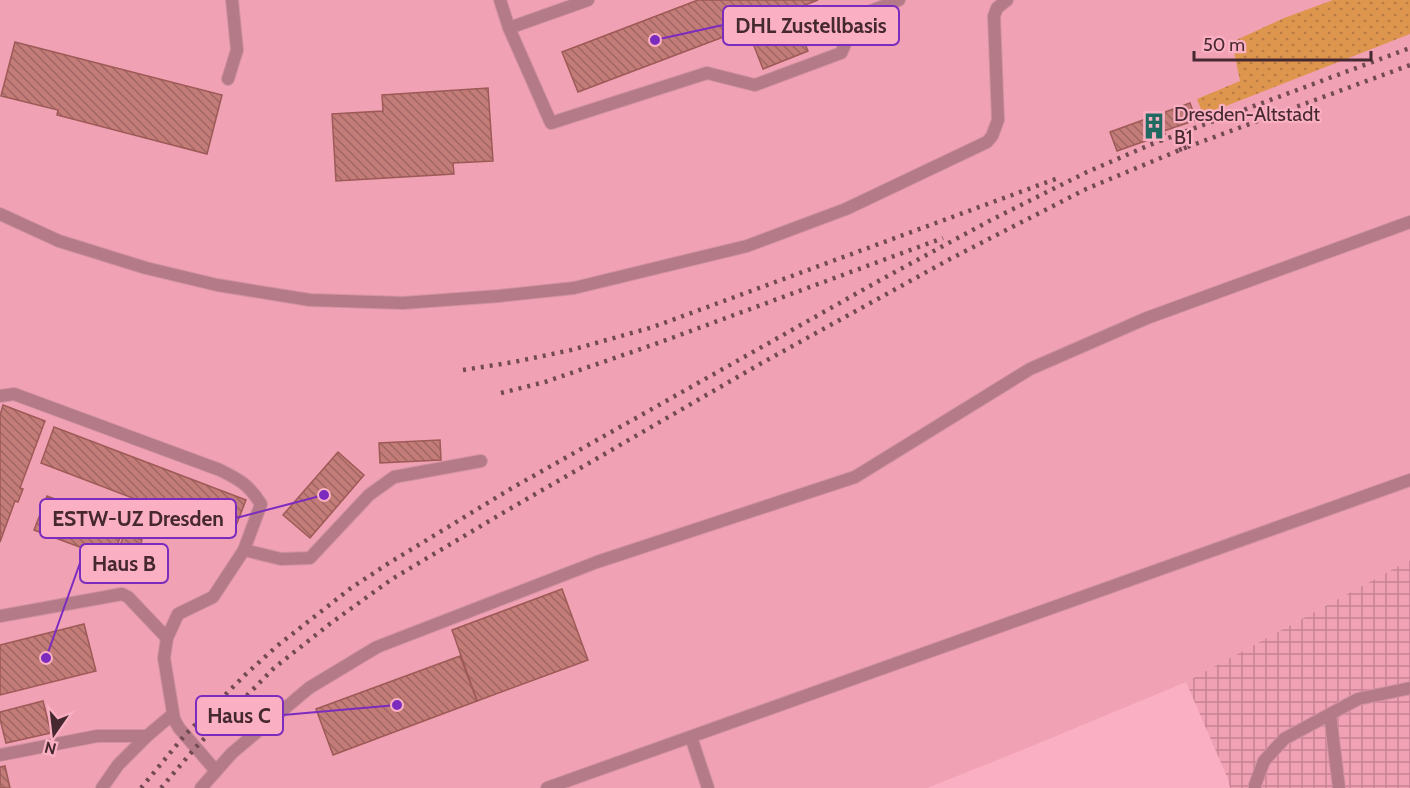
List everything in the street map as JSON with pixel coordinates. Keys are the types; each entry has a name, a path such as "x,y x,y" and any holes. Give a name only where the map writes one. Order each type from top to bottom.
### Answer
{"lane":[{"path":"228,79 237,50 232,0"},
{"path":"500,0 509,28 551,123 707,73 755,85 841,53 858,16 899,0"},
{"path":"509,28 588,0"},
{"path":"0,213 59,241 146,268 217,285 310,300 403,303 574,288 747,246 846,208 987,142 998,120 994,16 997,8 1007,0"},
{"path":"201,788 232,753 309,688 376,647 597,562 855,477 1030,369 1148,318 1410,222"},
{"path":"0,396 14,394 220,470 238,479 253,491 261,504 244,550 213,597 178,614 167,638 164,658 176,723 216,771"},
{"path":"244,550 281,559 310,558 369,495 394,477 481,461"},
{"path":"547,788 1410,480"},
{"path":"0,616 122,594 128,597 167,638"},
{"path":"1255,788 1264,762 1284,739 1358,699 1410,687"},
{"path":"102,788 118,765 173,714"},
{"path":"1330,714 1339,788"},
{"path":"0,755 97,736 147,736"},
{"path":"691,736 708,788"}],"shaded area":[{"path":"0,0 1410,0 1410,560 1186,682 927,788 0,788"},
{"path":"1333,0 1410,0 1410,34 1203,115 1197,99 1240,81 1232,42 1284,18"},
{"path":"1410,560 1410,788 1230,788 1186,682"}],"building":[{"path":"698,0 818,0 792,10 808,51 763,69 747,28 578,92 562,52"},
{"path":"15,42 222,95 207,154 57,115 58,110 1,96"},
{"path":"488,88 493,161 453,163 454,174 336,181 332,114 383,111 382,95"},
{"name":"Dresden-Altstadt B1","path":"1190,103 1196,120 1117,151 1110,132"},
{"path":"3,405 45,421 20,488 23,489 18,502 15,501 0,542 0,415"},
{"path":"54,427 246,500 232,536 41,463"},
{"path":"440,440 441,460 380,463 379,443"},
{"path":"338,452 364,475 310,538 283,515"},
{"path":"47,496 125,525 112,559 34,530"},
{"path":"124,534 142,540 133,567 115,561"},
{"path":"562,589 588,660 477,701 452,630"},
{"path":"84,624 96,671 0,695 0,645"},
{"path":"460,656 477,701 333,755 316,709"},
{"path":"43,701 51,733 6,743 0,712"},
{"path":"5,766 10,788 0,788 0,767"}],"railway":[{"path":"1160,141 1410,48"},
{"path":"1179,150 1410,65"},
{"path":"141,788 185,735 245,675 277,646 351,588 389,563 512,488 884,278 991,220 1087,172 1166,138"},
{"path":"161,788 196,747 274,668 392,579 760,364 950,259 1086,189 1187,147"},
{"path":"463,370 571,350 653,327 1061,177"},
{"path":"501,393 545,382 658,343 943,238"}],"place":[{"name":"DHL Zustellbasis","path":"655,40"},
{"name":"Dresden-Altstadt B1","path":"1154,126"},
{"name":"ESTW-UZ Dresden","path":"324,495"},
{"name":"Haus B","path":"46,658"},
{"name":"Haus C","path":"397,705"}]}
